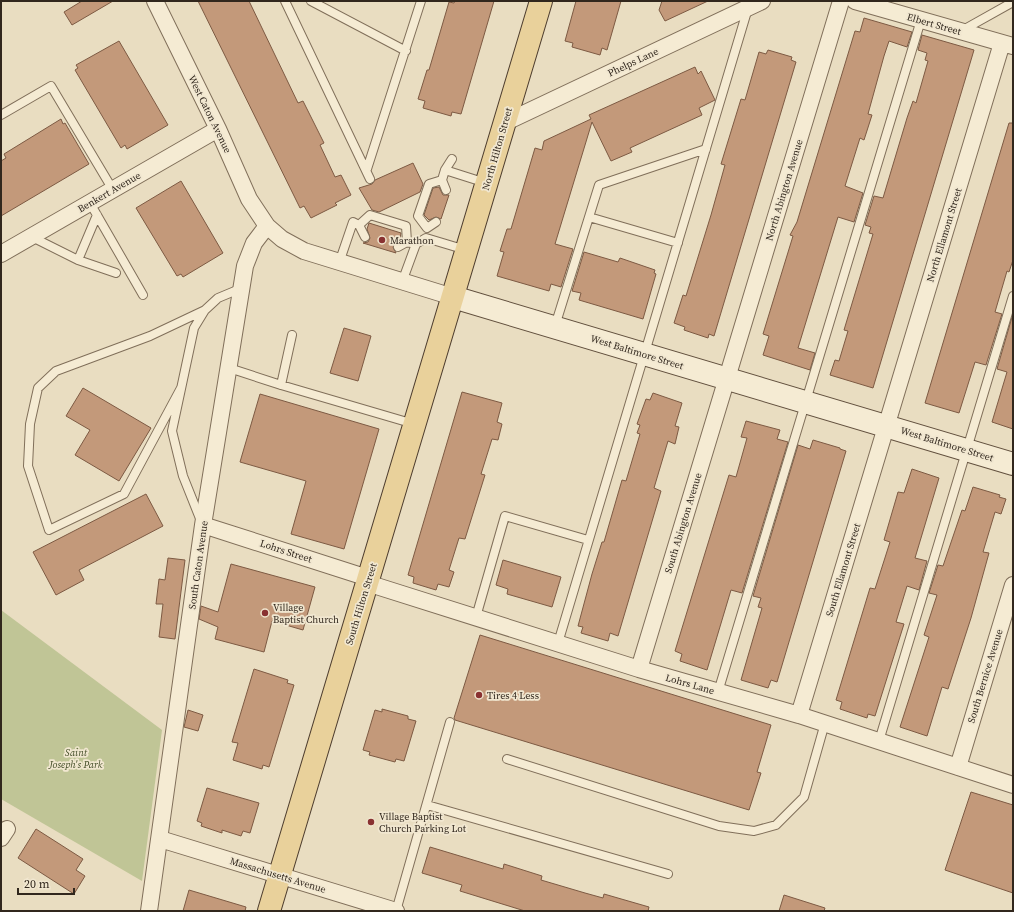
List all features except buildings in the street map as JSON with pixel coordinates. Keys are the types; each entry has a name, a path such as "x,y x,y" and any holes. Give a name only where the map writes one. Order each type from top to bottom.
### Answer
{"main road":[{"name":"North Hilton Street","path":"453,296 541,1"},
{"name":"West Baltimore Street","path":"453,296 1013,464"},
{"name":"South Hilton Street","path":"269,911 453,296"}],"street":[{"name":"West Caton Avenue","path":"155,1 218,129 249,199 267,226"},
{"name":"Phelps Lane","path":"504,123 762,1"},
{"name":"North Abington Avenue","path":"727,378 841,1"},
{"name":"Elbert Street","path":"855,1 1007,45"},
{"name":"North Ellamont Street","path":"886,426 1007,45"},
{"name":"Benkert Avenue","path":"1,254 32,237 93,209 113,190 218,129"},
{"name":"West Baltimore Street","path":"267,226 282,239 304,251 339,263 453,296"},
{"name":"South Caton Avenue","path":"149,911 203,525 245,266 254,243 267,226"},
{"name":"South Abington Avenue","path":"639,669 727,378"},
{"name":"South Ellamont Street","path":"799,715 886,426"},
{"name":"Lohrs Street","path":"203,525 368,580"},
{"name":"Lohrs Lane","path":"368,580 476,617 639,669 825,723 1013,785"},
{"name":"South Bernice Avenue","path":"958,768 1013,585"},
{"name":"Massachusetts Avenue","path":"160,839 396,911"}],"lane":[{"path":"285,1 367,169 370,179"},
{"path":"311,1 406,51"},
{"path":"367,169 421,1"},
{"path":"960,32 1013,2"},
{"path":"558,643 748,8"},
{"path":"718,692 921,20"},
{"path":"1,115 51,86 113,190"},
{"path":"554,327 599,185 706,149"},
{"path":"446,190 442,180 445,170 452,159"},
{"path":"445,170 486,183"},
{"path":"406,226 418,216 429,184 442,180"},
{"path":"78,260 93,209"},
{"path":"93,209 142,295"},
{"path":"359,225 370,215 406,226"},
{"path":"418,216 427,228 426,238"},
{"path":"589,217 678,243"},
{"path":"339,263 353,222 359,225 365,237"},
{"path":"427,228 436,222"},
{"path":"402,282 412,243 406,226"},
{"path":"32,237 78,260 116,273"},
{"path":"398,247 426,238 466,250"},
{"path":"203,525 183,476 172,431 194,328 205,310 218,298 242,288"},
{"path":"879,741 1013,296"},
{"path":"182,388 124,494 49,530 28,466 30,424 38,388 56,372 150,336 205,310"},
{"path":"281,385 292,335"},
{"path":"229,368 281,385 414,424"},
{"path":"476,617 505,516 588,540"},
{"path":"396,911 450,722"},
{"path":"507,759 719,826 754,831 776,825 804,796 825,723"},
{"path":"427,804 668,874"}],"green space":[{"name":"Saint Joseph's Park","path":"1,610 162,730 142,881 1,799"}],"place":[{"name":"Marathon","path":"382,240"},
{"name":"Village Baptist Church","path":"265,613"},
{"name":"Tires 4 Less","path":"479,695"},
{"name":"Village Baptist Church Parking Lot","path":"371,822"}]}
